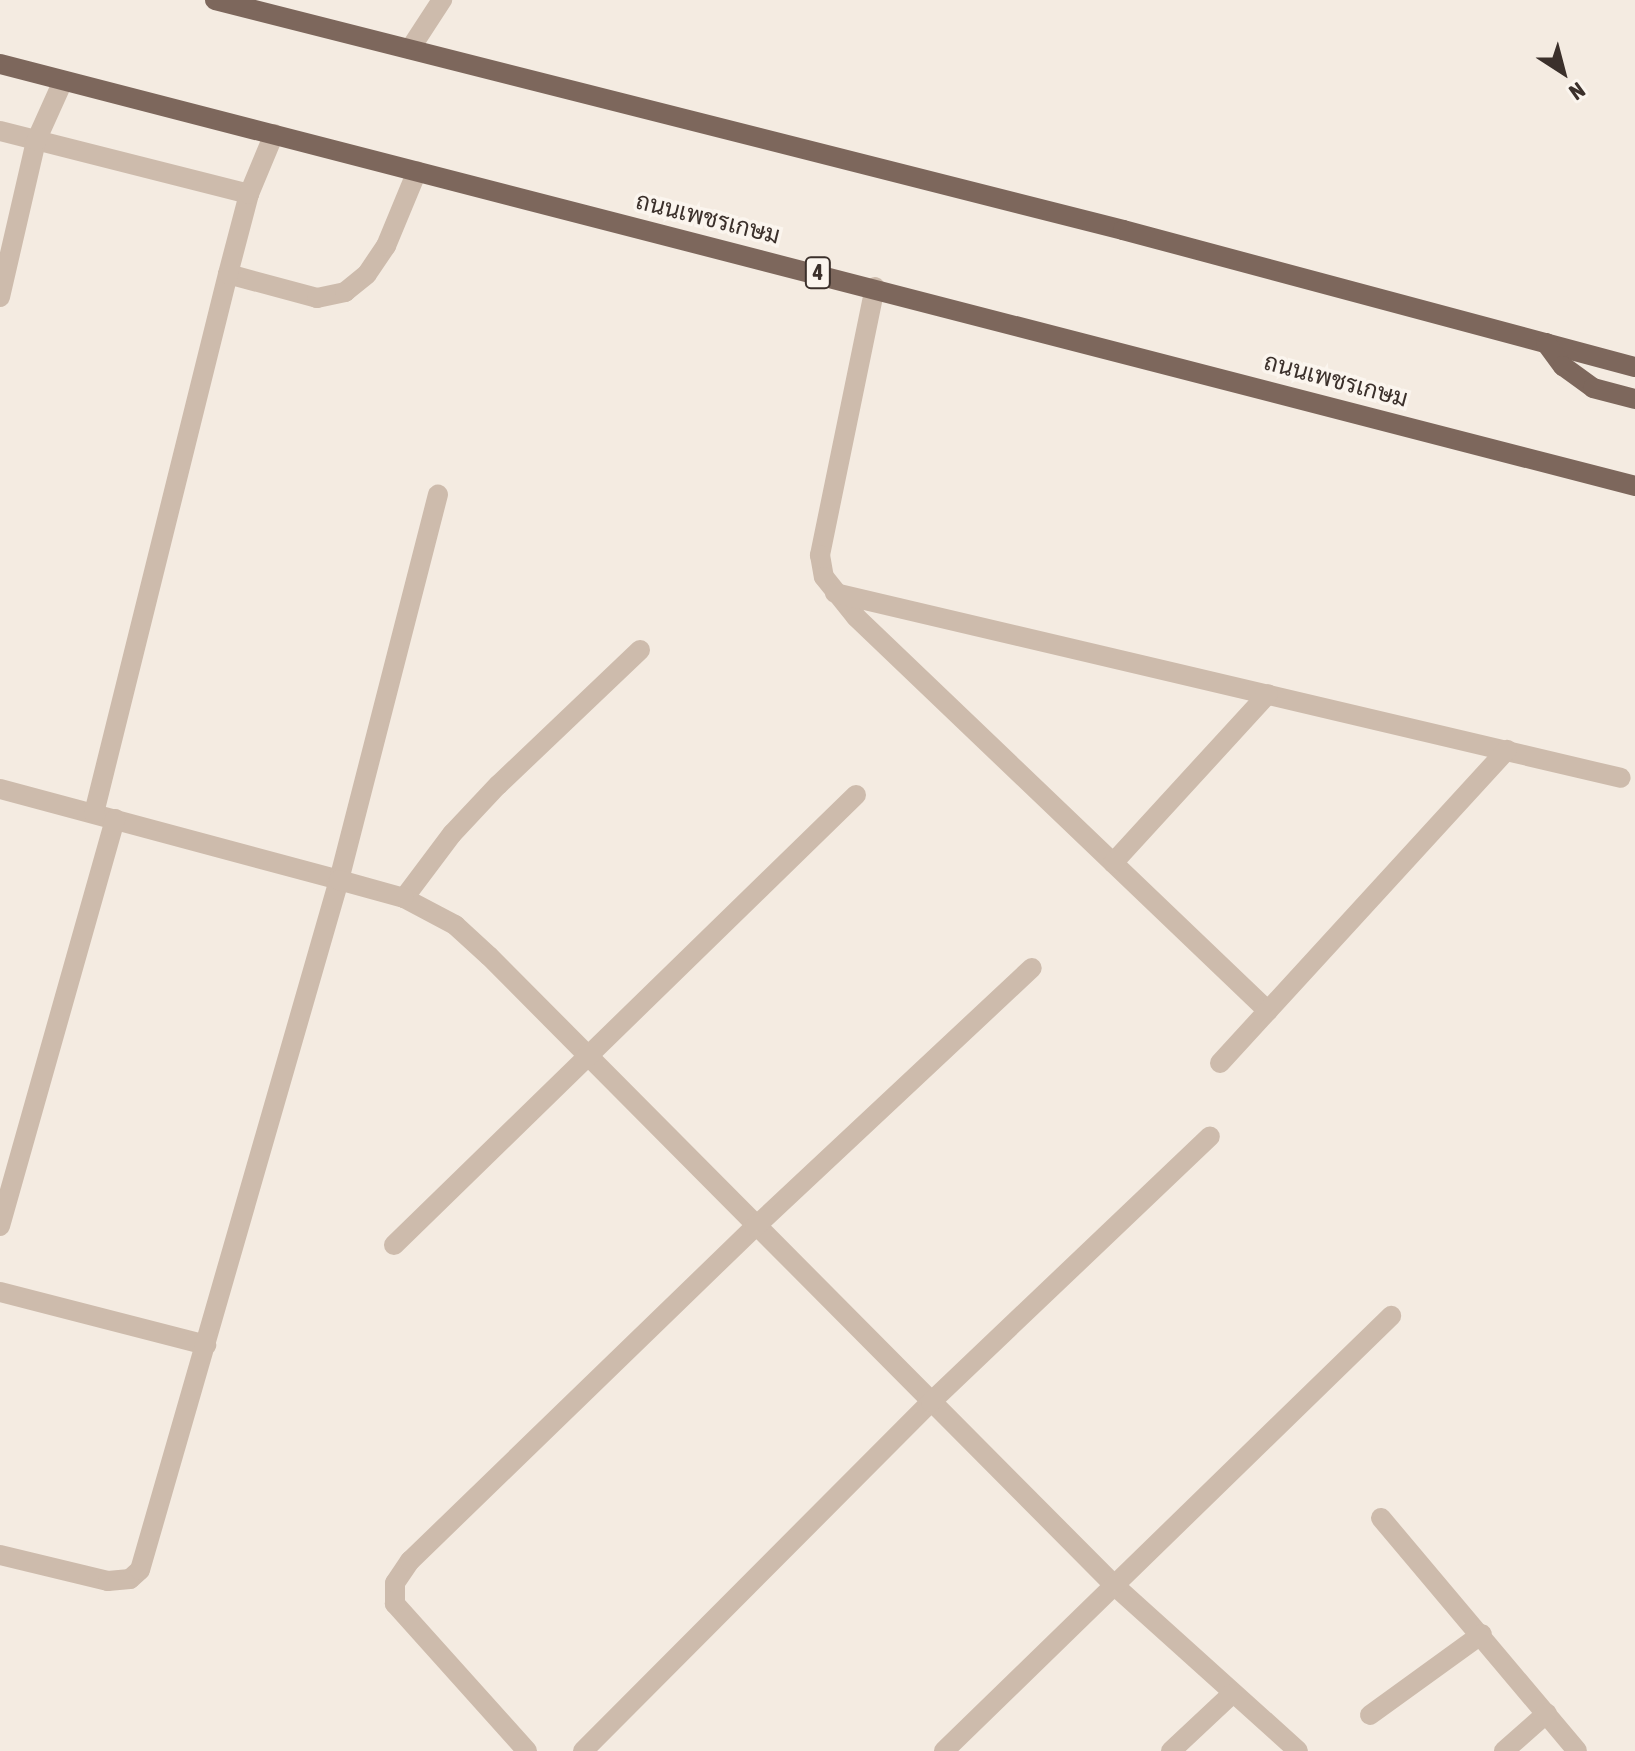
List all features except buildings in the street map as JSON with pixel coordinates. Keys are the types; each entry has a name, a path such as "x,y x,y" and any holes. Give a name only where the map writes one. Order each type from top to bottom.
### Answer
{"main road":[{"path":"215,0 1635,367"},
{"name":"ถนนเพชรเกษม","path":"0,64 875,287 1635,486"},
{"path":"1546,343 1563,366 1593,388 1635,399"}],"street":[{"path":"410,49 442,0"},
{"path":"0,297 36,141 63,81"},
{"path":"0,131 249,194"},
{"path":"94,813 249,194 274,134"},
{"path":"228,274 317,298 345,292 367,274 386,246 417,171"},
{"path":"875,287 820,555 824,577 835,593 1268,1011"},
{"path":"0,1555 108,1581 130,1579 140,1570 339,880 438,495"},
{"path":"835,593 1621,778"},
{"path":"404,898 452,834 498,785 640,650"},
{"path":"1113,863 1268,694"},
{"path":"1220,1063 1507,750"},
{"path":"0,789 404,898 455,925 1115,1586 1298,1751"},
{"path":"394,1245 856,795"},
{"path":"0,1226 115,819"},
{"path":"527,1751 395,1604 395,1583 410,1561 755,1227 1032,968"},
{"path":"583,1751 931,1402 1210,1136"},
{"path":"0,1292 206,1345"},
{"path":"944,1751 1391,1316"},
{"path":"1381,1518 1482,1634 1577,1751"},
{"path":"1370,1715 1482,1634"},
{"path":"1171,1751 1232,1694"},
{"path":"1504,1751 1547,1713"}]}
